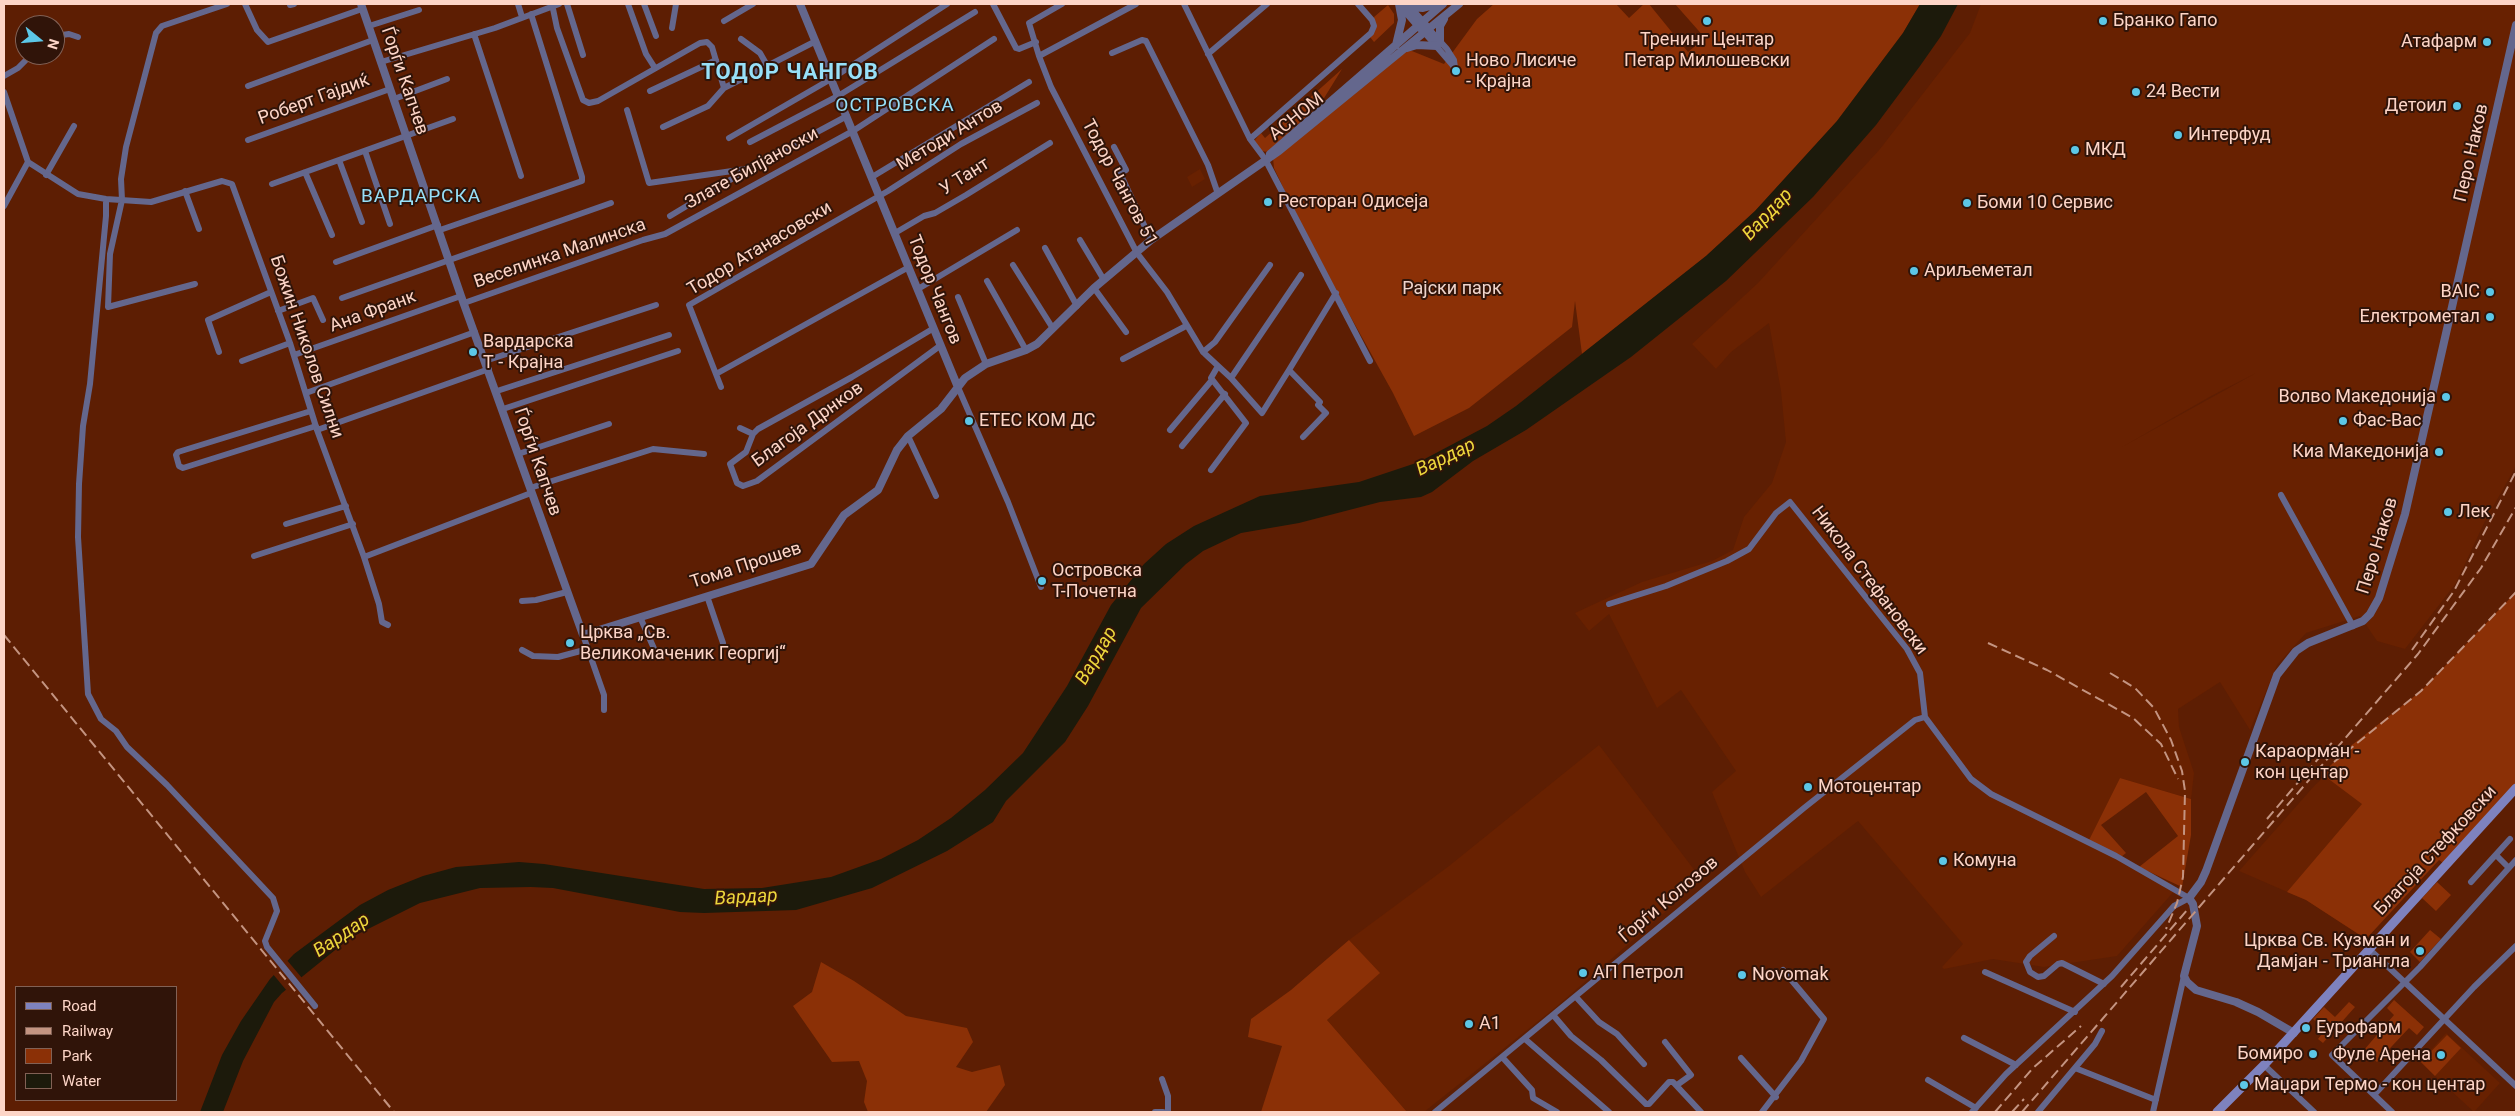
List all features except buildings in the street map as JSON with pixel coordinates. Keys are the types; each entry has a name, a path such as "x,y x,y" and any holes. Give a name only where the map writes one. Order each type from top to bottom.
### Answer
{"main road":[{"name":"Благоја Стефковски","path":"2217,1112 2294,1034 2369,948 2516,788"}],"street":[{"path":"108,307 110,254 122,200 121,179 126,147 156,33 162,26 227,4"},
{"path":"245,4 257,30 268,42 362,6"},
{"path":"518,4 522,17"},
{"path":"381,62 474,34 551,5 559,4"},
{"path":"567,4 583,55"},
{"path":"628,4 646,54 655,68"},
{"path":"644,4 656,36"},
{"path":"672,28 676,4"},
{"path":"737,4 740,11"},
{"path":"724,22 753,4"},
{"name":"Тодор Чангов","path":"800,4 1008,502 1041,587"},
{"path":"729,138 831,79 936,7 947,4"},
{"path":"993,4 1016,48 1019,49 1036,42"},
{"name":"Тодор Чангов 51","path":"1062,4 1029,23 1051,87 1137,252 1167,292 1203,352 1231,378 1262,413 1336,293"},
{"path":"1039,56 1136,4"},
{"path":"1184,4 1250,139 1266,159 1336,293 1357,340 1370,361"},
{"path":"1208,54 1267,4"},
{"path":"1250,139 1371,32 1374,26 1372,20 1358,4"},
{"path":"1399,4 1421,24"},
{"path":"1396,45 1402,20 1399,4"},
{"path":"1408,5 1423,8 1438,4"},
{"name":"АСНОМ","path":"1266,159 1276,147 1443,4"},
{"name":"АСНОМ","path":"1266,159 1279,151 1459,4"},
{"path":"551,5 583,100 589,103 598,101 655,68 707,42 712,47 724,88"},
{"path":"1408,5 1421,24 1439,44"},
{"name":"Ѓорѓи Капчев","path":"362,6 463,300 604,695 604,710"},
{"path":"368,26 420,10"},
{"path":"750,142 838,96 975,12"},
{"path":"1439,44 1440,26 1448,13"},
{"path":"336,262 582,181 531,14"},
{"name":"Перо Наков","path":"2189,898 2201,882 2206,870 2277,675 2296,651 2318,637 2363,621 2375,607 2400,532 2516,25"},
{"path":"474,34 521,176"},
{"path":"65,35 78,37"},
{"path":"741,39 760,53 768,66"},
{"name":"Злате Билјаноски","path":"665,234 852,131 994,39"},
{"path":"248,86 373,40"},
{"path":"1112,53 1142,40 1146,41 1208,165 1218,194"},
{"path":"663,127 708,106 724,88 816,41"},
{"path":"1403,50 1417,45 1439,44"},
{"path":"650,90 716,60"},
{"path":"4,76 21,65"},
{"path":"394,99 447,79"},
{"path":"872,177 1029,82"},
{"name":"Роберт Гајдиќ","path":"248,140 390,88"},
{"path":"4,92 28,162 78,194 106,199 106,216 79,484 78,537 88,694 101,718 116,731 127,748 167,785 273,898 277,911 267,933 265,941 267,947 315,1006"},
{"name":"Методи Антов","path":"879,196 961,144 1037,103"},
{"name":"Злате Билјаноски","path":"627,110 649,183 750,168"},
{"path":"670,216 750,168 847,116"},
{"path":"272,184 453,119"},
{"path":"46,175 74,126"},
{"name":"У Тант","path":"895,233 924,216 935,213 1050,143"},
{"path":"1114,147 1126,170 1120,173 1151,240"},
{"path":"364,151 390,224"},
{"name":"Тома Прошев","path":"583,635 811,564 844,516 878,490 897,450 908,436 942,409 958,385 986,364 1026,350 1037,344 1052,327 1077,306 1094,288 1151,240 1266,159"},
{"path":"339,160 362,222"},
{"path":"4,206 28,162"},
{"path":"305,172 332,235"},
{"name":"Божин Николов Силни","path":"106,199 151,202 222,181 232,184 290,343 317,428 353,524 377,596 382,622 388,625"},
{"path":"186,191 199,229"},
{"name":"Тодор Атанасовски","path":"721,387 689,305 879,196"},
{"path":"342,298 612,203"},
{"path":"918,289 1017,230"},
{"name":"Веселинка Малинска","path":"463,300 665,234"},
{"path":"1080,240 1104,280"},
{"path":"1045,248 1077,306"},
{"path":"1013,264 1052,327"},
{"path":"1203,352 1215,342 1270,265"},
{"path":"716,374 909,267"},
{"path":"1231,378 1301,275"},
{"path":"987,281 1026,350"},
{"path":"96,304 108,307 195,284"},
{"path":"1094,288 1126,332"},
{"path":"220,352 208,320 272,292"},
{"path":"958,297 986,364"},
{"path":"278,311 313,298 323,320"},
{"name":"Ана Франк","path":"294,355 463,300"},
{"path":"485,361 656,306"},
{"path":"1123,359 1186,326"},
{"name":"Благоја Дрнков","path":"934,328 852,377 778,417 753,434 746,452 730,464 737,483 743,486 757,481 941,345"},
{"path":"306,393 475,332"},
{"path":"496,391 669,335"},
{"path":"242,361 290,343"},
{"path":"503,409 678,351"},
{"path":"1212,470 1246,423 1225,394 1212,380 1211,375 1218,366"},
{"path":"311,411 178,452 176,456 179,466 184,468 317,428 489,369"},
{"path":"1289,370 1320,402 1318,405 1326,413 1303,437"},
{"path":"1170,430 1212,380"},
{"path":"1182,446 1225,394"},
{"path":"518,454 609,424"},
{"path":"740,428 753,434"},
{"path":"908,436 936,496"},
{"path":"364,557 531,491 653,449 704,454"},
{"path":"2281,495 2353,626"},
{"name":"Никола Стефановски","path":"1609,604 1666,586 1727,561 1749,549 1776,513 1790,502 1910,655 1920,673 1925,717"},
{"path":"286,524 346,506"},
{"path":"254,556 353,524"},
{"path":"522,601 536,600 567,592"},
{"path":"707,596 722,643"},
{"path":"640,617 656,653"},
{"path":"522,650 533,656 558,657 588,649"},
{"path":"1925,717 1981,788 2116,856 2189,898 2193,904 2197,926 2153,1112"},
{"name":"Ѓорѓи Колозов","path":"1436,1112 1874,751 1915,720 1925,717"},
{"path":"2471,882 2510,839"},
{"path":"2496,855 2509,868"},
{"path":"2392,1112 2332,1055 2405,982 2516,860"},
{"path":"1928,1080 1974,1110 2016,1064 2104,984 2174,906 2189,898"},
{"path":"2054,936 2030,956 2026,962 2030,972 2038,977 2044,976 2058,964 2062,964 2104,984"},
{"path":"2374,1095 2474,987 2516,946"},
{"path":"2369,948 2516,1086"},
{"path":"1762,1112 1776,1097 1802,1061 1824,1019 1783,970"},
{"path":"1985,972 2075,1012"},
{"path":"2184,976 2196,990 2246,1006 2294,1034"},
{"path":"1576,997 1599,1022 1617,1034 1644,1064"},
{"path":"1554,1016 1571,1036 1601,1060 1646,1104 1649,1104 1669,1082 1677,1085 1692,1109 1701,1112"},
{"path":"2038,1112 2095,1044 2102,1031"},
{"path":"1964,1038 2016,1064"},
{"path":"1525,1039 1609,1112"},
{"path":"1665,1042 1691,1075 1677,1085"},
{"path":"1503,1058 1532,1090 1533,1098 1557,1112"},
{"path":"1741,1058 1776,1097"},
{"path":"2264,1065 2314,1112"},
{"path":"2075,1068 2156,1100"},
{"path":"1162,1079 1168,1096 1168,1112"},
{"path":"1155,1112 1163,1112"}],"shaded area":[{"path":"1981,4 2516,4 2516,466 2485,521 2456,583 2405,649 2377,641 2360,616 2306,633 2277,665 2250,730 2220,682 2178,709 2179,727 2194,773 2191,799 2120,778 2089,840 2172,884 2176,889 2117,956 2044,967 1993,959 1944,969 1942,967 1963,944 1858,821 1761,897 1745,872 1712,792 1736,771 1681,690 1657,708 1609,614 1589,631 1575,613 1642,582 1712,561 1733,550 1744,517 1772,483 1786,442 1781,391 1769,323 1731,352 1716,369 1692,344 1758,283 1880,149 1970,33","holes":["2256,373 2122,447 2213,395"]},
{"path":"1200,169 1205,179 1192,187 1187,177"},
{"path":"2359,744 2435,777 2366,939 2306,900 2239,871 2315,785"},
{"path":"1599,745 1702,880 1556,1007 1424,1112 1407,1112 1327,1020 1379,973 1349,940 1449,866"},
{"path":"2446,1033 2500,1083 2474,1112 2420,1062"}],"green space":[{"name":"Рајски парк","path":"1494,4 1616,4 1629,18 1644,4 1649,4 1688,52 1705,38 1675,4 1920,4 1903,33 1837,121 1755,211 1706,256 1582,354 1575,301 1572,327 1469,408 1414,436 1393,393 1309,242 1274,168 1273,158 1407,49 1444,64 1477,19"},
{"path":"1388,5 1394,14 1394,23 1374,42 1370,37 1375,23 1374,17"},
{"path":"1342,69 1321,103 1268,152 1261,151 1254,141 1261,133 1265,138"},
{"path":"2516,592 2516,787 2446,865 2439,860 2366,939 2306,900 2287,892 2362,804 2322,774 2348,748 2421,691"},
{"path":"2120,778 2191,799 2191,835 2182,887 2139,867 2178,836 2146,792 2101,825 2126,853 2121,857 2089,840"},
{"path":"2437,882 2451,895 2436,911 2422,898"},
{"path":"2430,930 2441,939 2420,962 2410,952"},
{"path":"1349,940 1380,973 1327,1020 1407,1112 1261,1112 1282,1046 1248,1037 1251,1019 1291,990"},
{"path":"821,962 854,981 906,1016 967,1028 973,1042 956,1067 972,1072 1000,1065 1005,1085 986,1112 868,1112 864,1102 867,1081 859,1061 832,1062 793,1006 812,992"},
{"path":"2394,1000 2424,1027 2417,1035 2409,1028 2377,1062 2364,1050 2394,1015 2387,1008"},
{"path":"2349,1002 2355,1007 2323,1043 2318,1039 2325,1030 2313,1019 2324,1007 2335,1017"},
{"name":"Фуле Арена","path":"2447,1035 2461,1048 2435,1076 2421,1062"}],"water":[{"name":"Вардар","path":"1920,4 1958,4 1941,36 1876,125 1813,197 1726,281 1631,357 1526,430 1473,461 1432,492 1421,497 1380,502 1299,523 1241,533 1203,551 1186,564 1141,608 1088,706 1065,742 1006,801 993,822 947,851 872,888 796,910 680,912 553,888 531,887 480,888 420,903 350,938 282,993 274,1002 243,1061 223,1112 200,1112 222,1055 241,1021 270,979 294,954 360,905 388,890 423,876 456,867 519,862 544,864 704,889 762,888 831,877 881,859 918,840 951,818 985,790 1023,753 1067,686 1111,605 1144,564 1166,544 1194,526 1260,496 1359,482 1419,462 1487,426 1516,406 1706,256 1755,211 1837,121 1903,33"}],"pier":[{"path":"286,959 302,978 287,991 272,973"}],"railway":[{"path":"2412,650 2454,591 2516,471"},
{"path":"2022,1112 2418,654 2481,568 2516,507"},
{"path":"2334,762 2421,691 2516,592"},
{"path":"4,635 394,1112"},
{"path":"1988,643 2047,670 2133,718 2161,744 2178,779"},
{"path":"2110,673 2135,688 2154,708 2171,740 2182,771 2185,791 2183,877 2177,903 2166,929"},
{"path":"2267,819 2335,739"},
{"path":"2121,987 2188,909"},
{"path":"1995,1112 2033,1068 2081,1026"},
{"path":"2012,1112 2024,1099"}],"place":[{"name":"Тренинг Центар Петар Милошевски","path":"1707,21"},
{"name":"Бранко Гапо","path":"2103,21"},
{"name":"Атафарм","path":"2487,42"},
{"name":"Ново Лисиче - Крајна","path":"1456,71"},
{"name":"24 Вести","path":"2136,92"},
{"name":"Детоил","path":"2457,106"},
{"name":"Интерфуд","path":"2178,135"},
{"name":"МКД","path":"2075,150"},
{"name":"Ресторан Одисеја","path":"1268,202"},
{"name":"Боми 10 Сервис","path":"1967,203"},
{"name":"Ариљеметал","path":"1914,271"},
{"name":"BAIC","path":"2490,292"},
{"name":"Електрометал","path":"2490,317"},
{"name":"Вардарска Т - Крајна","path":"473,352"},
{"name":"Волво Македонија","path":"2446,397"},
{"name":"ЕТЕС КОМ ДС","path":"969,421"},
{"name":"Фас-Вас","path":"2343,421"},
{"name":"Киа Македонија","path":"2439,452"},
{"name":"Лек","path":"2448,512"},
{"name":"Островска Т-Почетна","path":"1042,581"},
{"name":"Црква „Св. Великомаченик Георгиј“","path":"570,643"},
{"name":"Караорман - кон центар","path":"2245,762"},
{"name":"Мотоцентар","path":"1808,787"},
{"name":"Комуна","path":"1943,861"},
{"name":"Црква Св. Кузман и Дамјан - Триангла","path":"2420,951"},
{"name":"АП Петрол","path":"1583,973"},
{"name":"Novomak","path":"1742,975"},
{"name":"А1","path":"1469,1024"},
{"name":"Еурофарм","path":"2306,1028"},
{"name":"Бомиро","path":"2313,1054"},
{"name":"Фуле Арена","path":"2441,1055"},
{"name":"Маџари Термо - кон центар","path":"2244,1085"}],"district":[{"name":"ТОДОР ЧАНГОВ","path":"790,73"},
{"name":"ОСТРОВСКА","path":"895,106"},
{"name":"ВАРДАРСКА","path":"421,197"}]}
